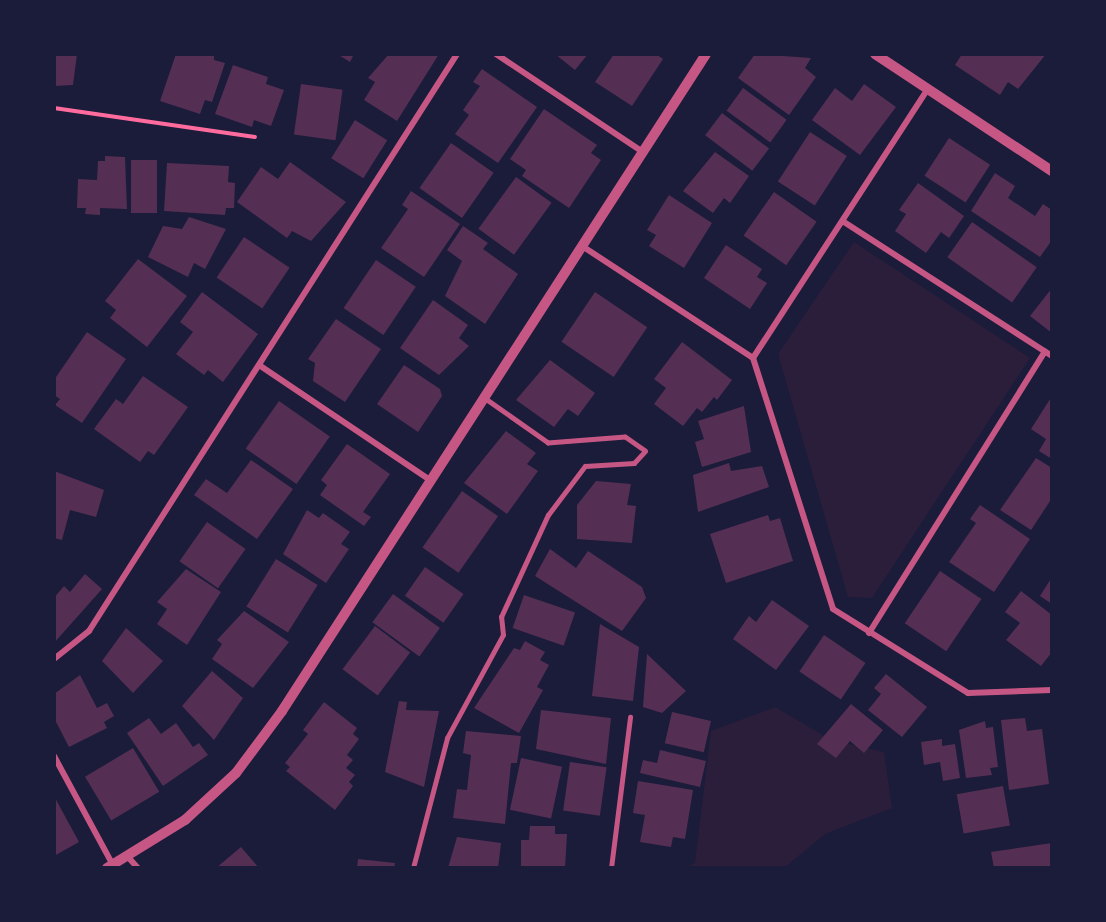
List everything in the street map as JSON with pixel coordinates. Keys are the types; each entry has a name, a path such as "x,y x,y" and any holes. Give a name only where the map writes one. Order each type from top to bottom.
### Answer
{"street":[{"path":"54,659 89,631 457,54"},
{"path":"496,54 643,152"},
{"path":"54,756 110,866 185,820 236,772 484,398 706,54"},
{"path":"874,54 1052,171"},
{"path":"753,358 844,222 928,89"},
{"path":"844,222 1052,356"},
{"path":"582,246 753,358 833,609 968,693 1052,690"},
{"path":"869,633 1045,351"},
{"path":"259,365 430,480"},
{"path":"128,857 138,868"}],"lane":[{"path":"413,868 447,738 503,635 501,616 548,515 585,466 634,463 645,451 625,437 548,443 484,398"},
{"path":"611,868 630,717"}],"path":[{"path":"54,108 255,137"}],"shaded area":[{"path":"854,242 1030,358 872,598 848,597 778,354"},
{"path":"775,707 831,740 884,752 892,808 825,834 784,868 684,868 695,863 711,731"}],"building":[{"path":"54,54 77,54 73,85 54,86"},
{"path":"176,54 214,54 214,60 225,63 212,102 205,100 200,114 160,101"},
{"path":"337,54 354,54 350,62"},
{"path":"389,54 439,54 397,121 364,100 375,82 368,78"},
{"path":"555,54 588,54 575,70"},
{"path":"614,54 656,54 663,59 632,106 595,82"},
{"path":"755,54 811,58 805,68 816,77 789,115 738,78"},
{"path":"962,54 1046,54 1018,89 1008,82 1000,95 955,65"},
{"path":"233,65 268,77 266,84 284,90 271,126 254,120 252,127 215,114"},
{"path":"482,69 537,107 498,163 455,134 469,115 463,110 480,86 473,82"},
{"path":"301,84 343,90 335,140 294,135"},
{"path":"864,84 896,107 860,155 812,120 835,88 852,101"},
{"path":"743,88 787,120 770,142 727,111"},
{"path":"544,109 597,145 591,153 601,160 569,208 522,176 526,170 510,159"},
{"path":"722,113 769,149 752,171 705,135"},
{"path":"355,120 387,140 363,178 331,158"},
{"path":"810,132 847,156 815,205 778,181"},
{"path":"949,138 990,165 966,202 924,176"},
{"path":"451,143 494,173 462,218 419,188"},
{"path":"715,152 749,176 730,203 724,198 713,213 683,191"},
{"path":"105,156 125,157 127,209 100,208 100,215 85,214 86,208 77,208 78,179 97,180 98,161 105,161"},
{"path":"131,160 157,160 157,213 131,213"},
{"path":"290,162 346,202 311,241 292,231 287,238 237,202 261,167 278,179"},
{"path":"167,163 229,166 228,182 235,183 234,208 226,208 225,215 164,211"},
{"path":"995,173 1015,186 1008,198 1035,216 1043,204 1052,210 1052,240 1040,257 971,211"},
{"path":"516,177 552,203 514,255 478,229"},
{"path":"918,183 964,216 949,238 941,232 926,253 895,231 906,214 899,210"},
{"path":"411,191 460,224 424,277 381,248 408,209 402,205"},
{"path":"774,192 817,222 786,265 744,235"},
{"path":"669,195 712,223 684,268 649,246 656,235 647,230"},
{"path":"189,217 226,229 205,269 194,263 188,277 148,257 163,226 182,229"},
{"path":"972,222 1037,267 1012,303 947,257"},
{"path":"463,226 488,243 483,249 518,274 485,324 445,296 462,261 447,250"},
{"path":"244,237 290,268 262,308 217,278"},
{"path":"726,245 762,269 757,277 767,283 750,309 704,278"},
{"path":"138,259 187,296 147,347 110,318 116,310 105,301"},
{"path":"376,260 416,287 383,335 344,308"},
{"path":"1052,288 1052,333 1030,316"},
{"path":"202,292 258,334 223,382 208,370 204,375 176,354 193,332 180,322"},
{"path":"595,292 647,327 614,377 561,342"},
{"path":"433,300 468,325 459,338 469,346 439,375 400,348"},
{"path":"336,319 381,349 345,402 313,381 315,363 308,359"},
{"path":"87,332 126,359 82,423 55,405 60,399 54,395 54,380"},
{"path":"682,342 732,380 717,400 714,397 702,412 697,408 683,426 654,404 666,388 654,379"},
{"path":"550,360 595,393 578,416 568,409 554,427 516,400"},
{"path":"404,365 440,389 442,396 418,432 377,404"},
{"path":"143,376 188,407 154,455 148,451 140,462 94,429 116,399 123,404"},
{"path":"1052,396 1052,459 1039,451 1046,439 1031,429"},
{"path":"279,401 330,437 297,484 246,449"},
{"path":"744,406 751,452 702,467 695,442 704,439 698,421"},
{"path":"506,431 536,453 527,464 538,471 507,514 464,483"},
{"path":"347,444 390,474 363,512 371,517 364,526 320,495 327,485 321,480"},
{"path":"1036,458 1052,468 1052,498 1031,530 1000,510"},
{"path":"251,460 293,489 257,539 194,495 206,479 227,493"},
{"path":"729,463 731,471 762,466 769,487 698,512 693,475"},
{"path":"54,471 104,490 96,517 70,510 62,540 54,538"},
{"path":"596,481 631,484 627,505 636,506 632,543 577,539 577,505"},
{"path":"462,491 498,516 458,573 422,548"},
{"path":"980,505 1030,539 994,592 949,562 976,523 970,519"},
{"path":"307,510 319,518 323,513 350,532 341,544 349,549 326,583 283,554"},
{"path":"768,515 770,521 780,518 793,561 726,583 710,534"},
{"path":"207,522 246,549 218,588 179,561"},
{"path":"550,549 576,568 588,551 642,587 646,598 622,631 535,576"},
{"path":"276,559 318,585 288,632 246,606"},
{"path":"425,567 464,594 443,623 405,596"},
{"path":"186,569 221,592 187,645 157,624 167,609 157,602"},
{"path":"940,571 981,599 946,651 905,623"},
{"path":"85,574 102,589 54,643 54,598 64,586 70,592"},
{"path":"1052,577 1052,604 1040,596"},
{"path":"1021,591 1052,615 1052,652 1041,666 1006,640 1020,623 1005,612"},
{"path":"393,594 440,628 419,656 372,622"},
{"path":"524,595 575,613 564,646 513,628"},
{"path":"772,600 809,626 776,670 733,639 749,616 756,622"},
{"path":"244,611 289,642 253,688 212,659 222,644 217,640"},
{"path":"600,624 639,647 633,701 592,696"},
{"path":"375,626 410,652 378,696 343,669"},
{"path":"126,628 163,661 133,693 102,661"},
{"path":"824,635 865,663 841,699 799,671"},
{"path":"525,641 545,652 540,660 549,665 537,687 543,690 519,733 474,708 514,648 520,650"},
{"path":"647,654 686,691 662,713 643,707"},
{"path":"212,671 243,698 214,740 182,706"},
{"path":"886,674 927,707 902,737 868,710 881,694 874,688"},
{"path":"80,675 97,708 107,703 114,716 104,722 107,728 69,747 54,718 54,694"},
{"path":"399,701 407,702 406,710 439,711 424,787 385,772"},
{"path":"324,702 357,728 353,734 359,739 347,755 353,760 346,768 355,775 349,782 353,786 335,810 286,771 290,767 285,763 308,734 303,730"},
{"path":"851,704 883,730 864,753 850,741 836,758 817,744"},
{"path":"541,710 611,718 606,764 536,749"},
{"path":"672,712 711,721 704,752 665,743"},
{"path":"149,718 161,734 176,723 193,747 199,743 208,755 163,786 127,733"},
{"path":"1025,718 1027,731 1042,729 1049,784 1009,790 1001,720"},
{"path":"985,721 986,728 993,727 998,767 990,768 992,775 966,778 959,730"},
{"path":"466,731 521,736 517,763 511,763 505,824 453,818 457,789 467,790 471,755 463,753"},
{"path":"942,739 942,746 955,744 960,778 943,781 940,762 924,765 921,742"},
{"path":"133,748 159,792 111,821 85,777"},
{"path":"660,750 706,761 700,787 640,773 643,760 657,763"},
{"path":"521,758 562,767 551,819 510,810"},
{"path":"570,762 607,767 600,816 563,811"},
{"path":"638,781 693,790 685,839 673,837 671,847 640,842 645,815 633,813"},
{"path":"1003,786 1010,825 964,834 957,794"},
{"path":"54,796 79,842 54,856"},
{"path":"530,826 555,826 555,834 567,834 565,868 521,868 521,840 529,840"},
{"path":"457,837 501,843 498,868 448,868"},
{"path":"1052,843 1052,868 994,868 991,852"},
{"path":"241,847 259,868 216,868"},
{"path":"358,859 395,863 394,868 357,868"}]}
